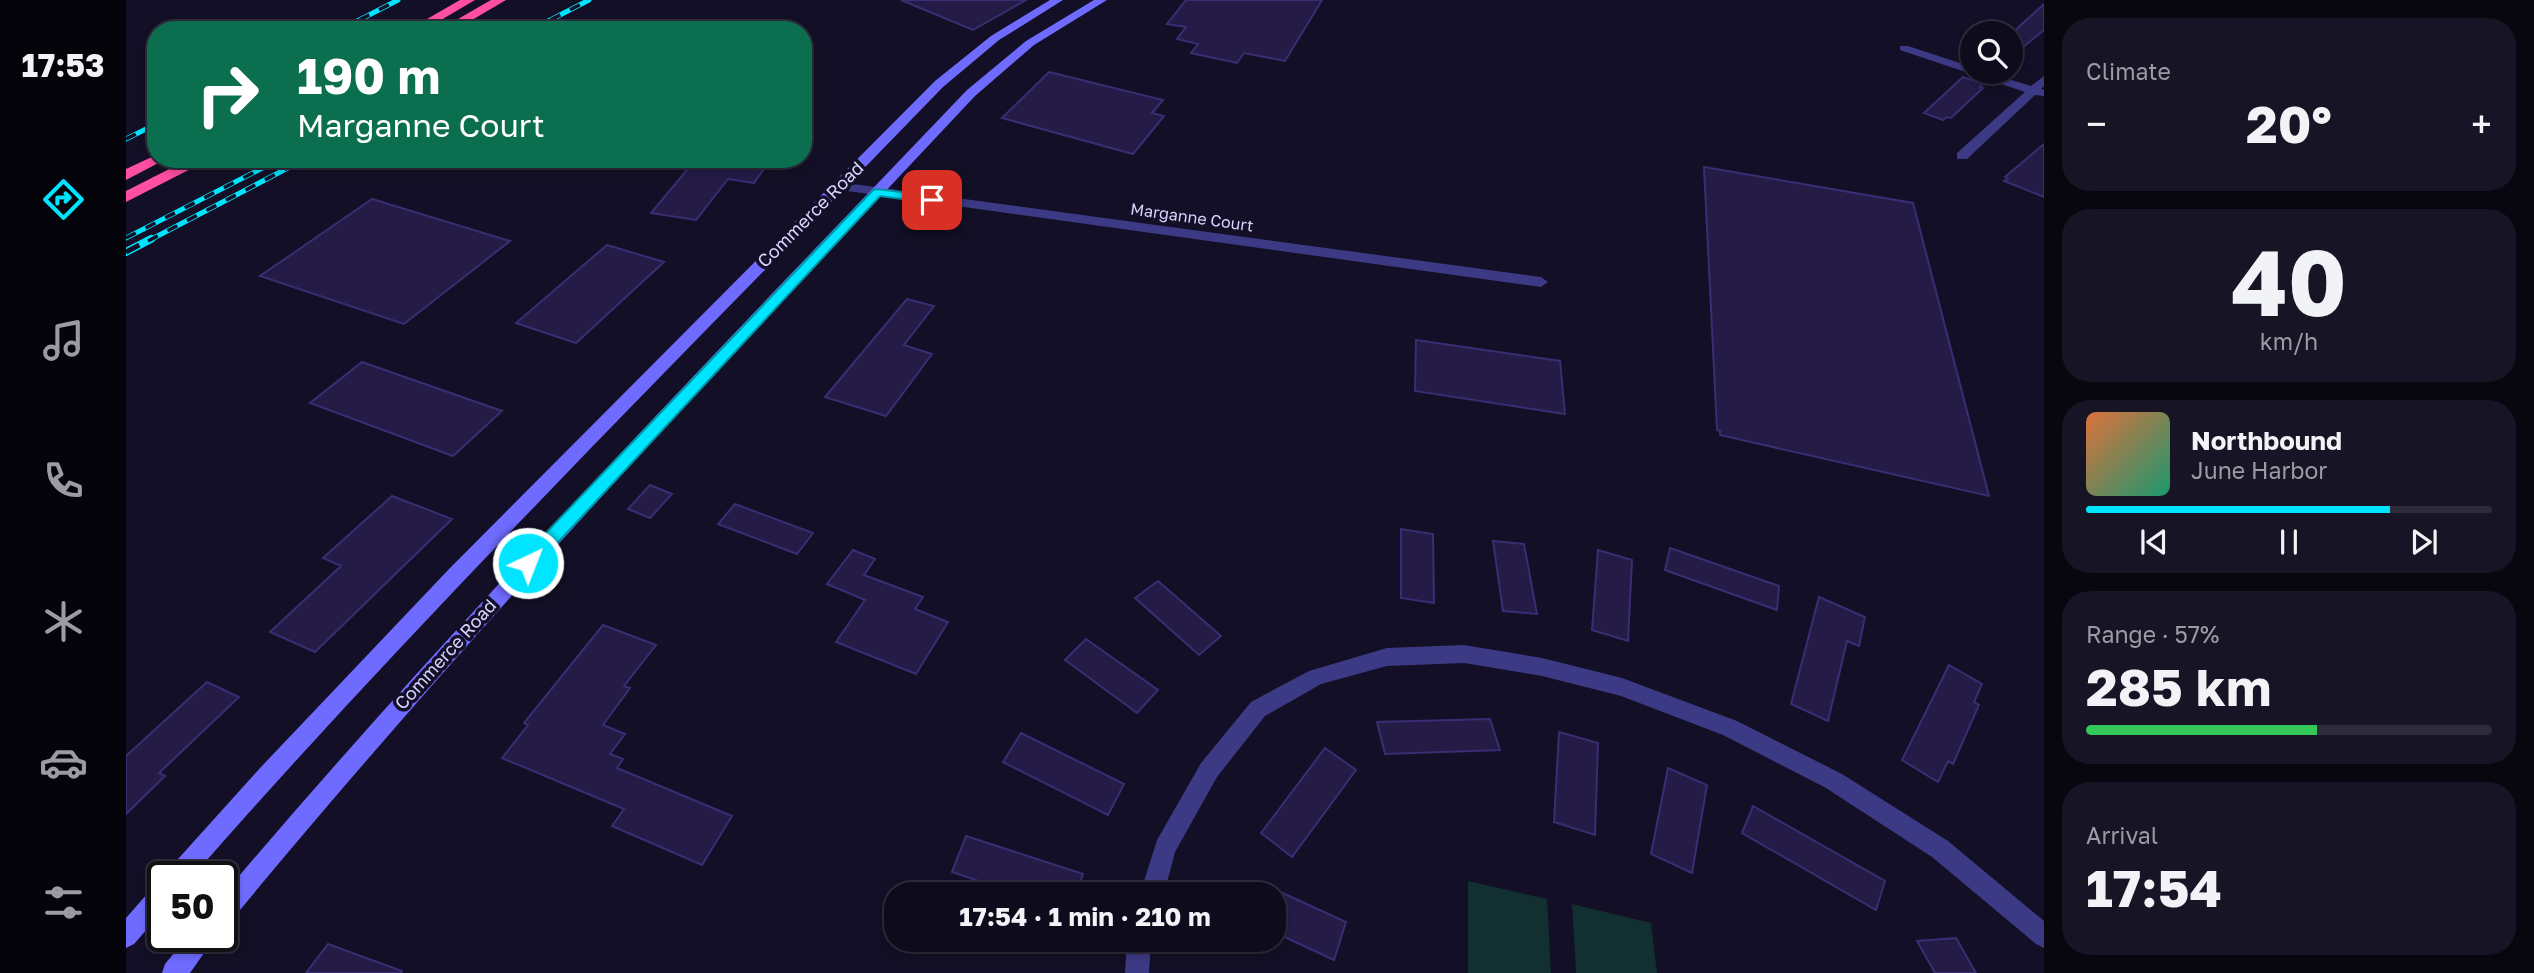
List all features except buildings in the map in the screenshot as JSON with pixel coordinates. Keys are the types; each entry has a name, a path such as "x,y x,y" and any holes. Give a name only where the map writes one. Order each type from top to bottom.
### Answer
{"highway":[{"path":"430,21 469,0"},
{"path":"462,21 500,0"},
{"path":"126,175 147,164"},
{"path":"126,197 184,168"}],"main road":[{"name":"Commerce Road","path":"191,861 279,761 421,608 838,186 964,61 1012,27 1058,0"},
{"name":"Commerce Road","path":"238,895 447,650 877,192 993,72 1045,32 1102,0"},
{"path":"126,936 147,912"},
{"path":"174,973 191,952"}],"street":[{"path":"1904,48 1960,66"},
{"path":"1962,156 2038,93 2044,80"},
{"path":"2012,84 2038,93"},
{"name":"Marganne Court","path":"838,186 1541,282"},
{"path":"1155,882 1165,848 1209,770 1258,709 1316,677 1387,657 1464,654 1542,667 1622,687 1730,728 1834,781 1940,849 2044,936"},
{"path":"1138,973 1139,952"}],"green space":[{"path":"1468,881 1547,899 1551,973 1468,973"},
{"path":"1572,904 1651,923 1657,973 1576,973"}],"railway":[{"path":"357,21 398,0"},
{"path":"548,21 589,0"},
{"path":"126,139 147,128"},
{"path":"126,238 262,168"},
{"path":"148,241 288,168"},
{"path":"126,252 151,239"}],"route":[{"path":"528,563 877,192 932,200"}]}
